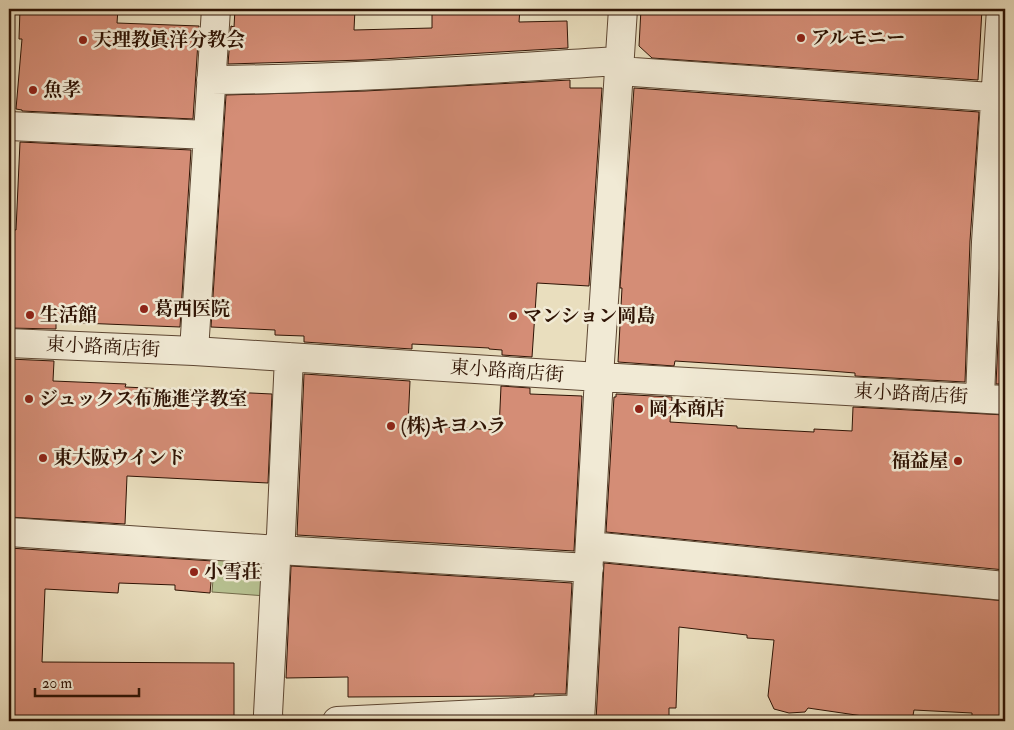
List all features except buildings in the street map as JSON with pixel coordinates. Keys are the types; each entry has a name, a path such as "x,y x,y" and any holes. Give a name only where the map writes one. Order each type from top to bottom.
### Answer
{"street":[{"path":"194,351 216,9"},
{"path":"337,721 580,715 599,377 623,9"},
{"path":"993,399 986,242 1000,98 1001,9"},
{"path":"211,80 619,66 1000,98"},
{"path":"9,126 208,135"},
{"name":"東小路商店街","path":"9,343 194,351 599,377 993,399"},
{"path":"269,721 268,704 276,561 281,535 289,357"},
{"path":"9,532 278,550 590,557 1005,586"}],"green space":[{"path":"215,555 269,559 266,596 212,592"}],"place":[{"name":"アルモニー","path":"801,38"},
{"name":"天理教眞洋分教会","path":"83,40"},
{"name":"魚孝","path":"33,90"},
{"name":"葛西医院","path":"144,309"},
{"name":"生活館","path":"30,315"},
{"name":"マンション岡島","path":"513,316"},
{"name":"ジュックス布施進学教室","path":"29,399"},
{"name":"岡本商店","path":"639,409"},
{"name":"(株)キヨハラ","path":"391,426"},
{"name":"東大阪ウインド","path":"43,458"},
{"name":"福益屋","path":"958,461"},
{"name":"小雪荘","path":"194,572"}]}
